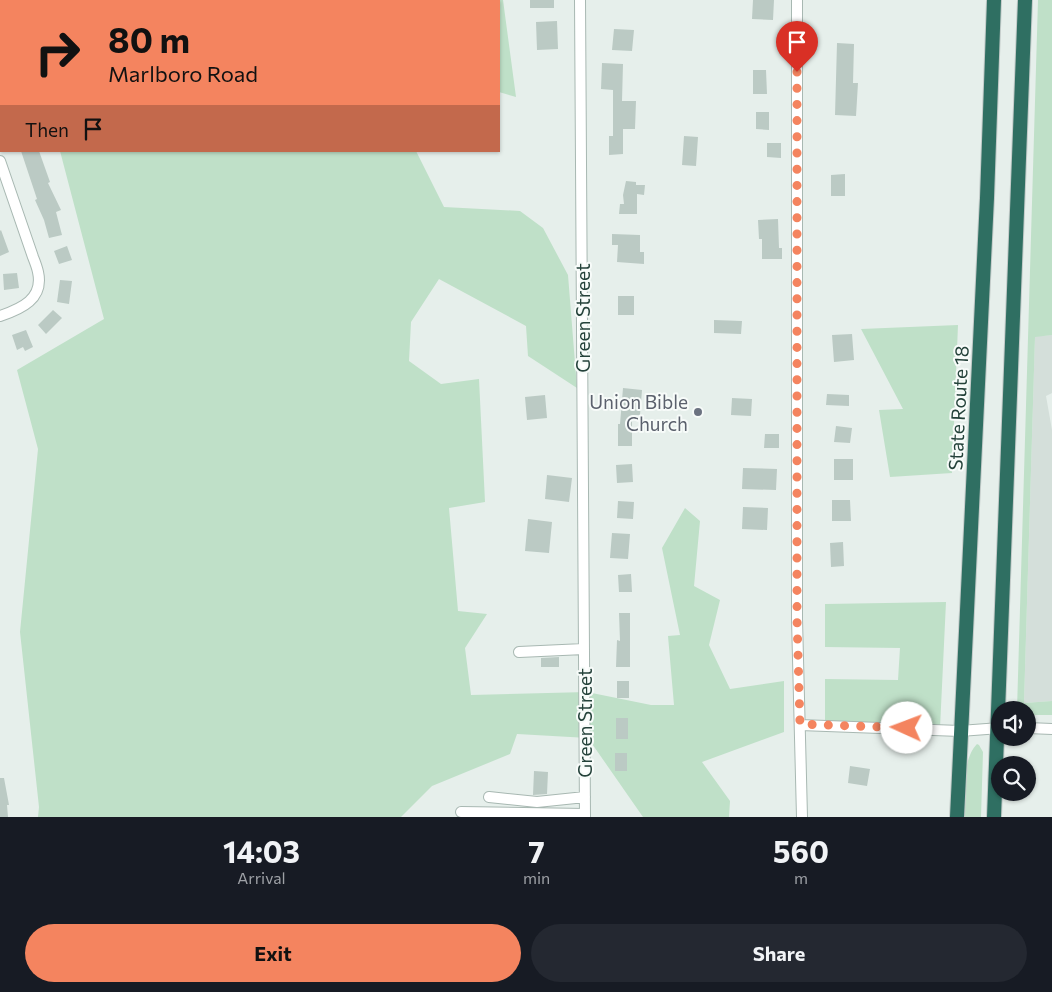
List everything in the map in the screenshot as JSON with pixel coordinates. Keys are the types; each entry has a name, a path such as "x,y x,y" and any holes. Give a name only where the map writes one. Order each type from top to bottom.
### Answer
{"highway":[{"name":"State Route 18","path":"957,817 986,218 994,0"},
{"path":"1000,701 1025,0"},
{"path":"994,817 998,746"}],"street":[{"name":"Green Street","path":"580,0 585,816"},
{"path":"797,0 797,619 802,817"},
{"path":"0,161 38,272 39,283 31,300 24,306 0,316"},
{"path":"519,652 584,649"},
{"path":"800,724 960,730 991,728"},
{"path":"1036,728 1052,729"},
{"path":"489,797 537,802 585,798"},
{"path":"461,812 585,816"}],"shaded area":[{"path":"1052,335 1052,393 1046,396 1052,430 1052,701 1036,702 1024,701 1035,336"}],"green space":[{"path":"500,0 503,0 516,97 500,92"},
{"path":"1038,0 1052,0 1052,335 1035,337 1024,701 1017,701"},
{"path":"60,152 416,152 444,207 520,211 543,228 568,275 577,388 528,356 526,326 439,279 411,322 409,361 441,384 479,379 485,502 449,508 458,611 487,614 465,648 471,695 587,692 651,705 674,705 668,636 680,635 662,548 685,508 700,521 694,586 720,600 709,645 730,689 784,681 784,732 702,762 730,801 729,817 643,817 588,738 517,734 510,754 432,786 401,817 38,817 39,807 20,632 38,449 17,370 104,319"},
{"path":"958,325 952,473 890,477 879,410 903,409 861,329"},
{"path":"946,602 940,728 825,726 825,679 898,680 900,648 825,647 825,604"},
{"path":"1052,701 1052,715 1036,715 1036,702"},
{"path":"977,744 983,752 981,817 963,817 966,768 972,751"}],"building":[{"path":"530,0 554,0 554,8 530,8"},
{"path":"753,0 774,0 773,20 752,19"},
{"path":"557,21 558,49 537,50 536,22"},
{"path":"614,29 634,30 632,51 612,50"},
{"path":"837,43 854,44 853,83 858,83 856,116 835,115"},
{"path":"602,63 623,64 622,101 636,101 635,129 623,129 623,154 609,155 609,136 613,136 613,90 601,89"},
{"path":"753,70 766,70 767,94 753,94"},
{"path":"756,112 769,112 769,130 756,129"},
{"path":"684,136 698,137 696,166 682,165"},
{"path":"767,143 781,143 781,158 767,157"},
{"path":"21,152 39,152 50,182 48,183 61,210 56,212 62,235 49,238 44,220 35,200 37,199"},
{"path":"845,174 845,196 831,196 831,175"},
{"path":"626,181 636,182 636,185 645,185 644,195 637,194 637,214 619,214 620,204 624,204 623,195"},
{"path":"778,219 779,248 782,248 782,259 762,259 762,239 759,239 758,220"},
{"path":"0,231 9,252 0,256"},
{"path":"612,234 640,235 640,252 644,252 644,264 617,262 618,245 612,245"},
{"path":"67,246 72,260 59,264 54,251"},
{"path":"17,273 19,288 4,290 3,274"},
{"path":"60,280 72,281 69,304 57,302"},
{"path":"618,296 634,296 634,315 618,315"},
{"path":"53,310 62,318 46,334 38,325"},
{"path":"714,320 742,321 741,334 714,333"},
{"path":"26,330 33,347 25,351 23,347 17,350 12,335"},
{"path":"852,334 854,360 834,362 832,335"},
{"path":"623,388 642,390 640,415 632,415 632,446 618,446 618,424 620,424"},
{"path":"827,394 849,395 849,406 826,405"},
{"path":"545,395 547,418 527,420 525,397"},
{"path":"732,398 752,399 751,416 731,415"},
{"path":"836,426 852,428 850,443 834,442"},
{"path":"765,434 779,434 779,448 764,448"},
{"path":"834,459 853,459 853,480 834,480"},
{"path":"632,464 633,482 617,483 616,465"},
{"path":"743,468 777,469 776,490 742,489"},
{"path":"547,475 572,478 569,502 545,499"},
{"path":"832,500 850,500 851,521 832,521"},
{"path":"618,501 634,502 633,519 617,518"},
{"path":"743,507 768,508 767,530 742,529"},
{"path":"528,519 552,522 549,553 525,551"},
{"path":"612,533 630,534 628,559 610,558"},
{"path":"843,542 844,566 831,567 830,543"},
{"path":"631,574 632,592 619,592 618,575"},
{"path":"619,613 630,613 630,667 616,667 617,640 620,641"},
{"path":"559,657 559,667 541,667 541,658"},
{"path":"617,681 629,681 629,698 617,698"},
{"path":"616,718 628,718 628,739 616,739"},
{"path":"615,753 627,753 627,771 615,771"},
{"path":"850,766 870,769 867,786 848,783"},
{"path":"534,771 548,772 547,794 533,795"},
{"path":"0,778 4,778 9,805 7,805 8,817 0,817"}],"place":[{"name":"Union Bible Church","path":"698,412"}],"route":[{"path":"797,72 797,619 800,724 907,728"}]}
